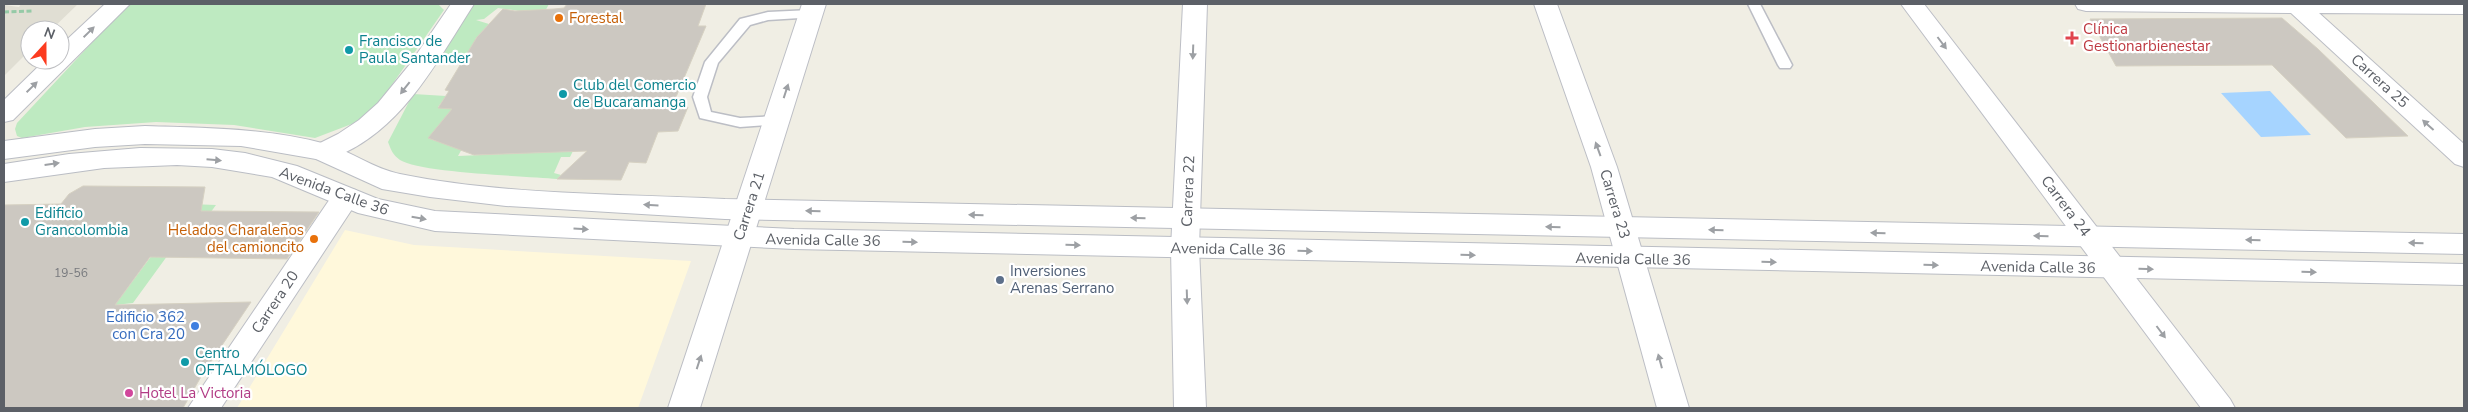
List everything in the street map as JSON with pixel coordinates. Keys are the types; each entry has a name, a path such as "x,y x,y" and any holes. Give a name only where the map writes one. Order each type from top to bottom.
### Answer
{"main road":[{"path":"70,50 118,4"},
{"path":"323,152 359,134 386,113 414,77 462,4"},
{"name":"Carrera 22","path":"1190,408 1186,234 1196,4"},
{"name":"Carrera 23","path":"1545,4 1604,167 1632,259 1673,408"},
{"name":"Carrera 24","path":"1912,4 2219,408"},
{"path":"2086,4 2464,7"},
{"name":"Carrera 25","path":"2296,5 2464,158"},
{"name":"Carrera 21","path":"684,408 813,9"},
{"path":"4,114 50,70"},
{"name":"Avenida Calle 36","path":"4,150 95,138 194,135 284,143 323,152 392,182 463,193 1632,259 2464,275"},
{"name":"Avenida Calle 36","path":"4,173 67,162 103,159 198,158 241,162 276,169 402,215 435,221 739,238 1623,229 2464,244"},
{"name":"Carrera 20","path":"204,408 346,196"}],"lane":[{"path":"1754,4 1785,64"},
{"path":"776,121 755,124 726,122 705,115 700,97 712,62 745,22 768,16 813,9"}],"path":[{"path":"4,12 33,11"}],"shaded area":[{"path":"21,4 78,4 61,20 20,20 20,60 4,76 4,5 19,7"},
{"path":"345,230 414,245 691,261 638,408 237,408"}],"green space":[{"path":"128,4 438,4 444,10 373,112 357,122 315,138 234,125 156,122 85,127 22,138 17,136 15,129 17,123 66,70 70,70 70,66"},
{"path":"468,4 549,4 537,26 520,11 498,8 484,19 476,20 489,24 476,38 467,63 437,64 446,42"},
{"path":"413,94 446,96 438,107 452,109 429,138 435,141 468,138 458,156 573,151 570,157 561,157 554,173 561,175 557,179 451,171 411,164 400,160 391,150 388,142"},
{"path":"190,204 216,205 185,247 173,248 133,303 115,305"}],"water":[{"path":"2270,91 2311,135 2261,137 2221,93"}],"building":[{"name":"Club del Comercio de Bucaramanga","path":"567,4 706,4 698,26 706,26 673,104 684,103 682,108 688,107 678,131 658,132 646,163 629,162 621,180 557,179 587,151 474,155 428,138 452,109 438,108 449,91 445,90 477,37 503,9 515,11 554,9 564,8"},
{"path":"2282,18 2318,49 2408,136 2346,138 2272,65 2116,66 2090,19"},
{"path":"83,186 205,187 201,211 319,212 287,259 150,257 115,305 251,302 202,375 183,408 4,408 4,205 61,204 69,194"}],"place":[{"name":"Forestal","path":"559,18"},
{"name":"Clínica Gestionarbienestar","path":"2072,38"},
{"name":"Francisco de Paula Santander","path":"349,50"},
{"name":"Club del Comercio de Bucaramanga","path":"563,94"},
{"name":"Edificio Grancolombia","path":"25,222"},
{"name":"Helados Charaleños del camioncito","path":"314,239"},
{"name":"Inversiones Arenas Serrano","path":"1000,280"},
{"name":"Edificio 362 con Cra 20","path":"195,326"},
{"name":"Centro OFTALMÓLOGO","path":"185,362"},
{"name":"Hotel La Victoria","path":"129,393"}]}
